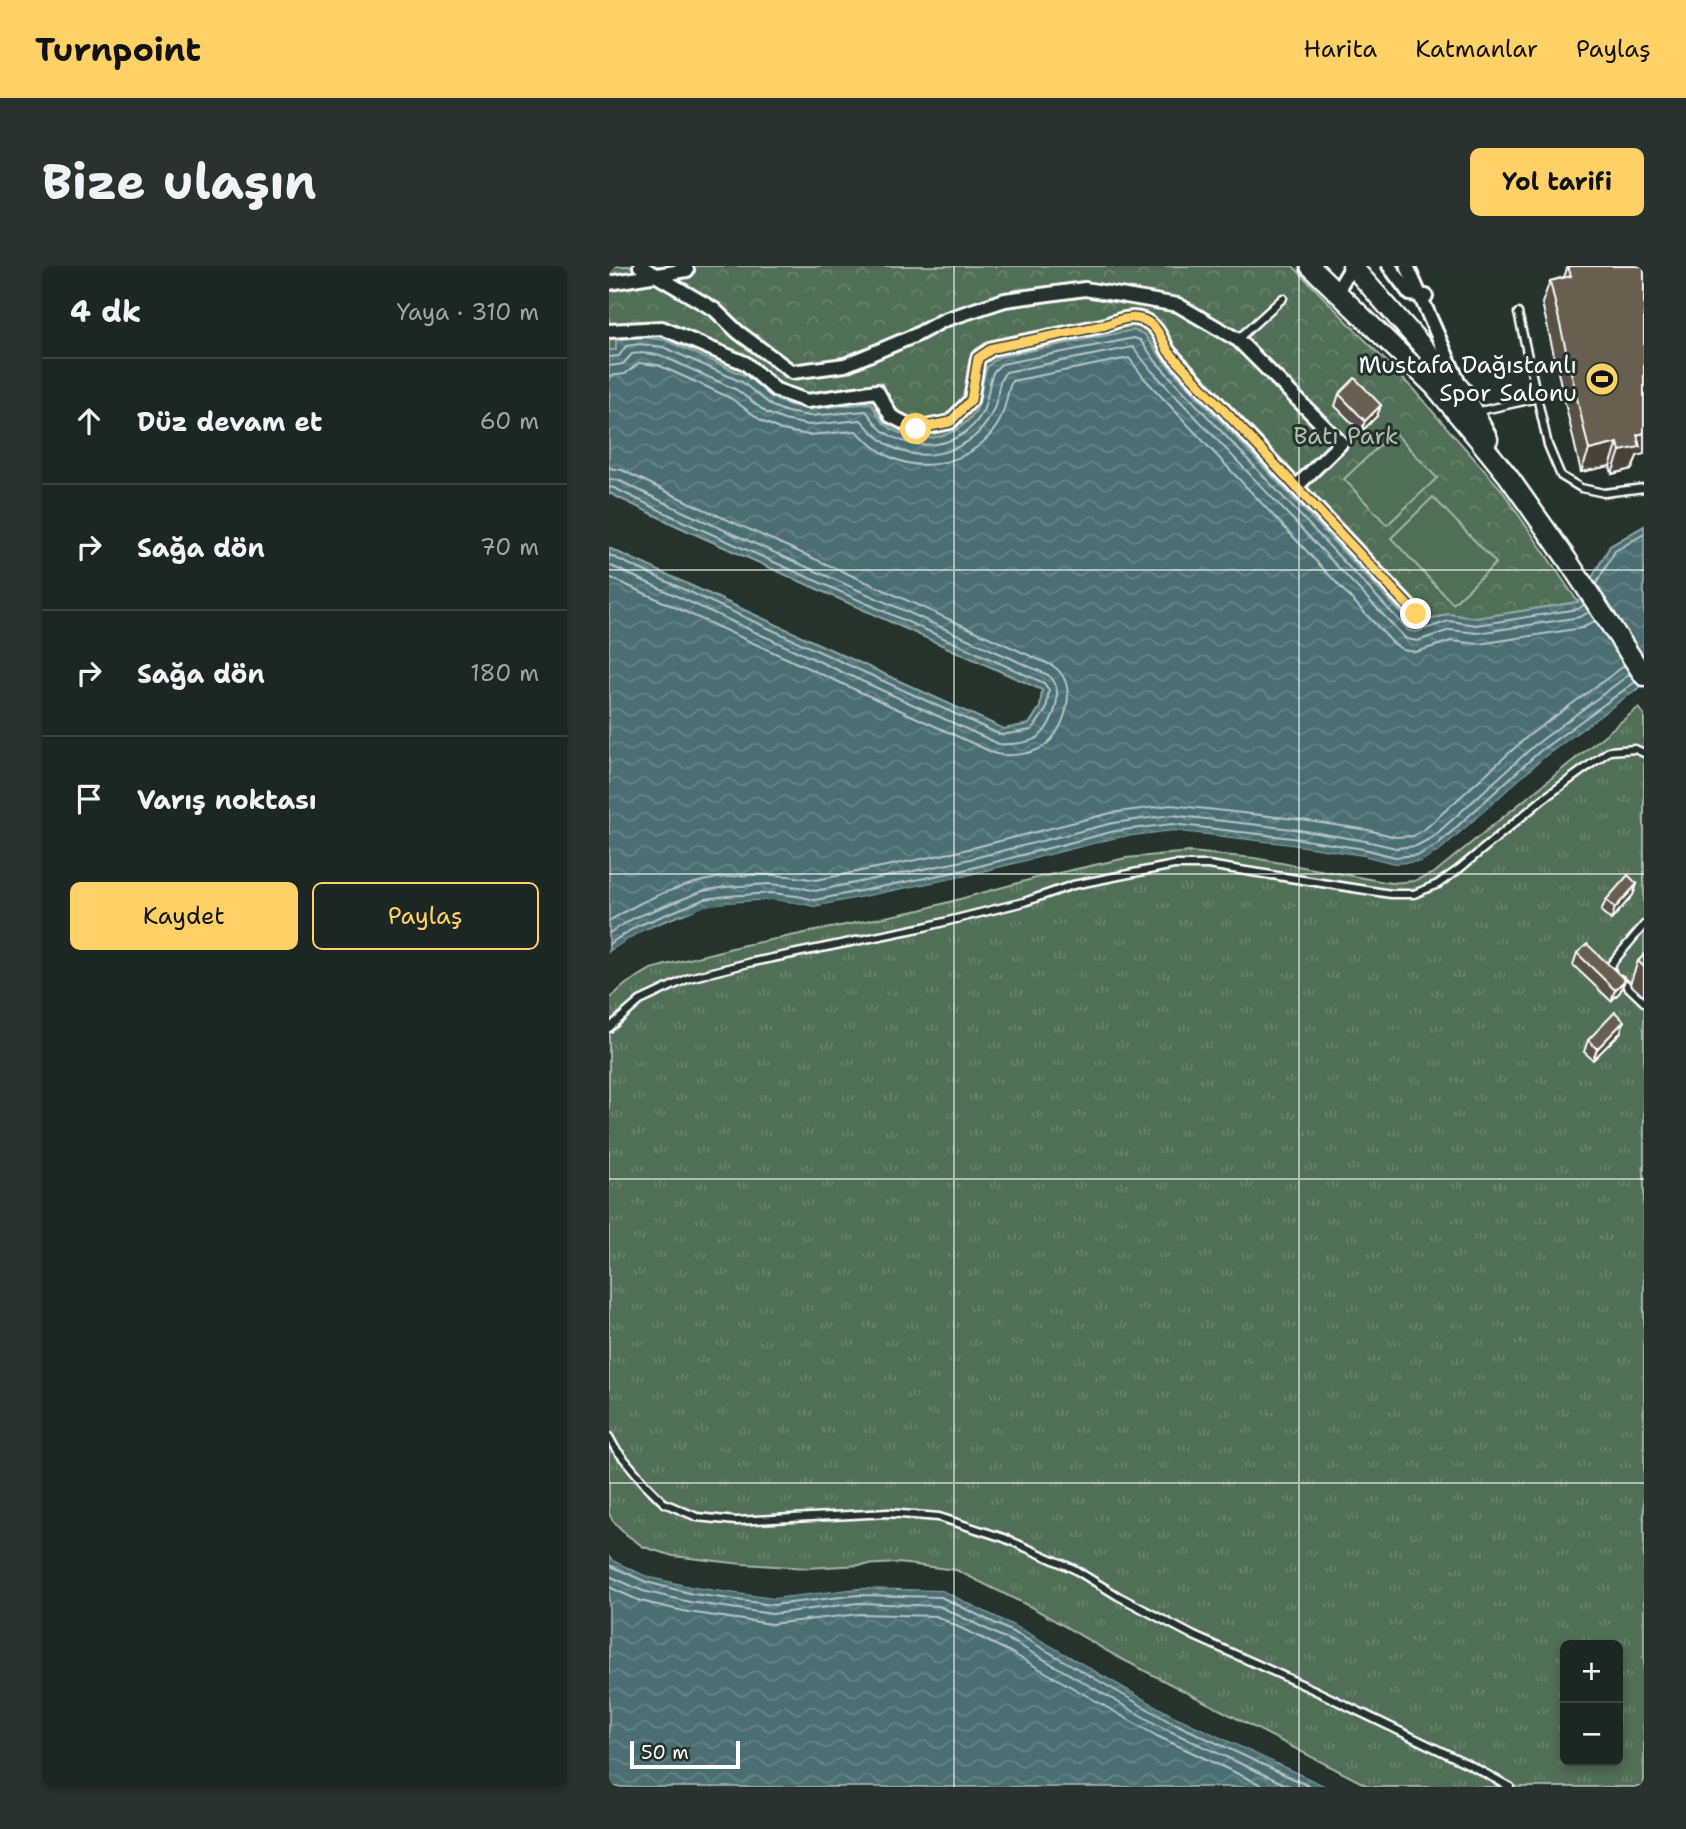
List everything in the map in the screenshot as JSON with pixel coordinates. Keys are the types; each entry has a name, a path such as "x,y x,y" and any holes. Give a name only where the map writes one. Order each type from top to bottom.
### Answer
{"main road":[{"path":"1310,266 1434,386 1508,476 1644,676"},
{"path":"1352,266 1463,392 1508,476"}],"street":[{"path":"640,266 715,310 738,332 792,372 845,365 944,320 1005,300 1085,289 1178,305 1238,340 1341,443 1296,487"},
{"path":"1337,291 1352,266"},
{"path":"1389,266 1410,294 1425,296"},
{"path":"1407,266 1425,296 1463,392"},
{"path":"609,283 687,270"},
{"path":"609,331 662,328 745,363 776,390 807,401 877,391 891,416 916,429 950,422 971,400 978,358 993,348 1106,325 1123,318 1141,319 1155,327 1169,352 1416,614"}],"lane":[{"path":"1238,340 1283,298"},
{"path":"1518,313 1548,444 1561,476 1581,488 1604,493 1644,488"},
{"path":"1474,412 1538,398"},
{"path":"609,1028 640,1001 689,978 748,963 924,927 1024,902 1073,886 1174,865 1208,865 1391,894 1414,894 1437,884 1459,869 1543,799 1609,751 1635,749 1644,753"},
{"path":"1644,926 1608,968 1644,1002"},
{"path":"609,1437 615,1448 664,1503 697,1517 736,1521 888,1513 939,1517 1004,1538 1074,1570 1194,1636 1325,1694 1510,1787"}],"green space":[{"name":"Batı Park","path":"609,266 1293,266 1412,388 1501,489 1578,602 1476,618 1448,614 1413,626 1163,359 1144,334 987,368 980,400 968,420 947,434 922,438 897,432 886,425 871,403 800,408 776,400 746,376 718,363 639,337 617,340 616,350 609,350"},
{"path":"1394,432 1437,478 1387,525 1344,479"},
{"path":"1433,497 1496,563 1453,604 1391,538"},
{"path":"1638,708 1644,714 1644,1787 1370,1787 956,1570 898,1563 808,1568 673,1556 644,1547 613,1521 609,1514 609,999 626,984 651,969 740,946 920,910 1036,878 1126,858 1190,852 1254,858 1391,883 1414,881 1434,873"}],"water":[{"path":"1133,330 1144,334 1163,360 1413,626 1448,614 1476,618 1578,602 1610,546 1644,526 1644,684 1545,757 1442,849 1422,862 1394,864 1363,856 1291,845 1173,831 1117,838 962,877 814,907 748,901 704,908 641,932 609,952 609,548 1004,729 1029,724 1040,707 1042,690 609,493 609,350 616,350 616,340 639,337 665,340 746,376 776,400 789,405 810,409 871,403 886,425 897,432 922,438 947,434 968,420 978,405 987,368 999,357"},
{"path":"609,1556 647,1576 694,1587 774,1598 858,1588 942,1590 1024,1630 1169,1713 1328,1787 609,1787"}],"pier":[{"path":"1628,696 1630,698 1621,706 1547,760 1444,852 1422,865 1394,867 1291,848 1173,834 1117,842 963,881 815,911 771,904 727,906 707,910 641,935 609,956 609,952 640,932 706,906 771,900 814,907 962,877 1117,838 1173,831 1291,845 1363,856 1394,864 1421,862 1442,849 1545,757"},
{"path":"609,1553 648,1572 695,1583 774,1595 857,1584 943,1587 1026,1627 1170,1710 1331,1787 1169,1713 1024,1630 942,1590 858,1588 774,1598 694,1587 647,1576 615,1561"}],"building":[{"name":"Mustafa Dağıstanlı Spor Salonu","path":"1568,266 1644,266 1644,433 1637,435 1640,447 1620,451 1618,443 1589,450 1550,281 1571,276"},
{"path":"1355,378 1381,405 1365,421 1339,394"},
{"path":"1628,875 1637,884 1615,908 1606,900"},
{"path":"1587,944 1625,980 1615,990 1577,953"},
{"path":"1644,955 1644,967 1638,961"},
{"path":"1615,1012 1624,1021 1597,1049 1588,1040"}],"place":[{"name":"Mustafa Dağıstanlı Spor Salonu","path":"1602,379"}],"route":[{"path":"916,429 950,422 971,400 978,358 993,348 1106,325 1123,318 1141,319 1155,327 1169,352 1416,614"}]}
